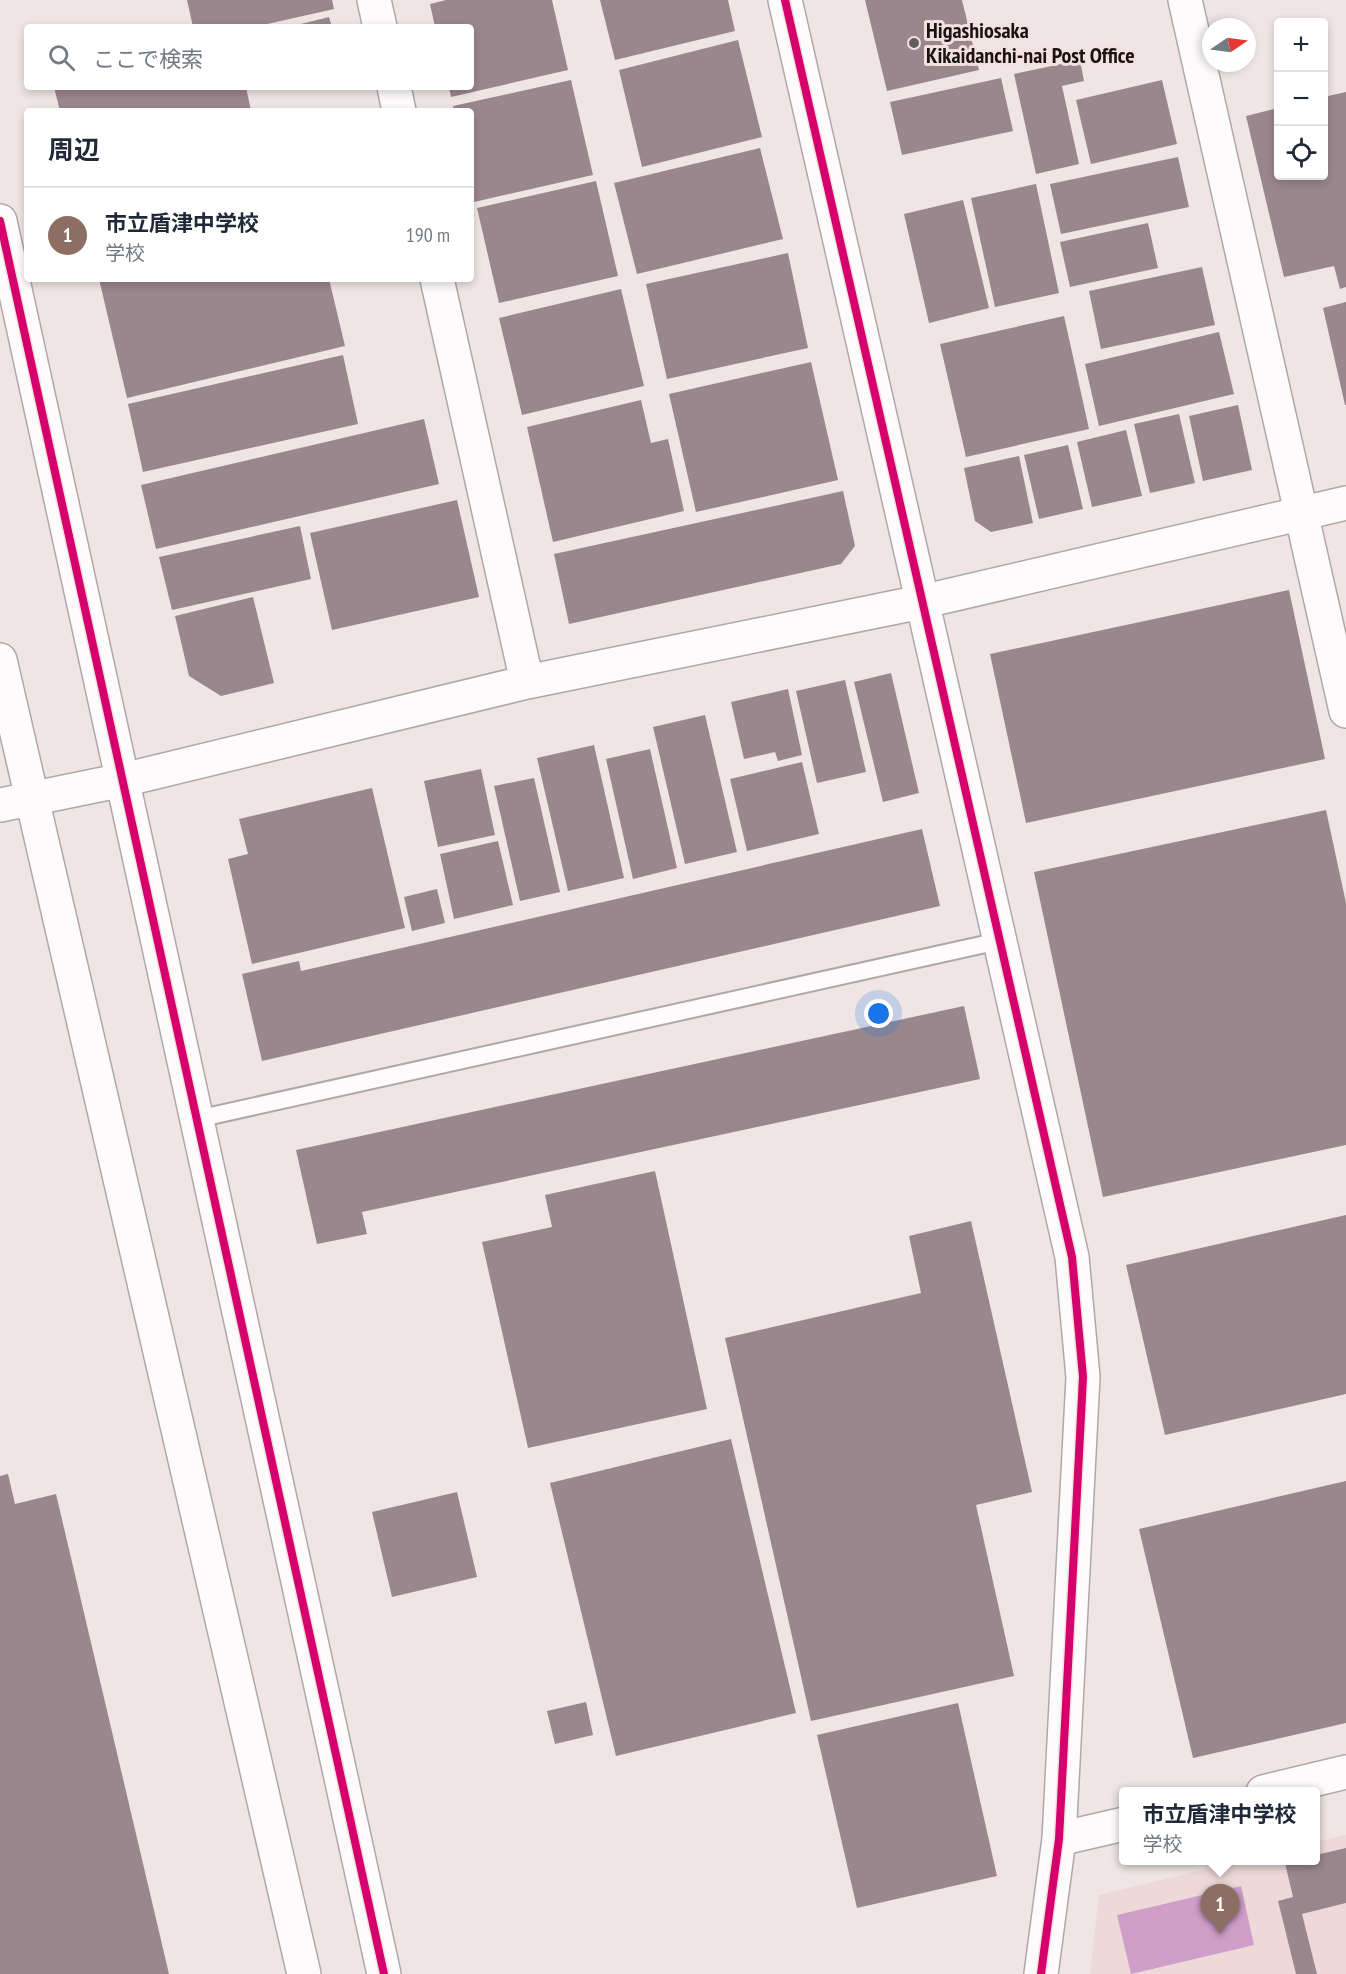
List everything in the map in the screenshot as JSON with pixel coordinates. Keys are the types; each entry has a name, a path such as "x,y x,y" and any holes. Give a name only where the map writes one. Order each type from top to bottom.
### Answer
{"street":[{"path":"374,0 379,24"},
{"path":"785,0 1072,1257 1083,1377 1059,1839 1041,1974"},
{"path":"1185,0 1346,711"},
{"path":"395,90 398,108"},
{"path":"0,221 384,1974"},
{"path":"438,282 527,682"},
{"path":"15,802 123,780 527,682 921,602 1346,503"},
{"path":"0,660 15,802 304,1974"},
{"path":"1280,1787 1346,1772"},
{"path":"1059,1839 1119,1825"}],"lane":[{"path":"198,1119 999,941"}],"shaded area":[{"path":"1346,1835 1346,1974 1090,1974 1099,1895 1223,1865 1320,1865 1320,1841"},
{"path":"1241,1886 1254,1945 1131,1974 1117,1915"}],"building":[{"path":"187,0 332,0 334,9 267,24 192,24"},
{"path":"446,0 552,0 568,70 451,97 450,90 474,90 474,24 434,24 430,4"},
{"path":"600,0 728,0 735,31 615,60"},
{"path":"865,0 962,0 979,70 887,91"},
{"path":"329,17 331,24 301,24"},
{"path":"738,40 762,137 642,167 619,70"},
{"path":"1080,60 1084,81 1062,86 1079,164 1036,174 1014,74"},
{"path":"1001,78 1013,131 902,155 890,102"},
{"path":"571,80 593,175 474,202 474,108 453,108 453,106"},
{"path":"1162,80 1177,144 1091,164 1076,100"},
{"path":"55,90 247,90 250,108 59,108"},
{"path":"1346,92 1346,287 1340,289 1334,266 1284,277 1246,116 1274,109 1274,180 1328,180 1328,96"},
{"path":"760,148 783,239 637,274 614,183"},
{"path":"1178,157 1189,207 1061,234 1050,184"},
{"path":"596,181 618,276 499,303 477,208"},
{"path":"1036,184 1059,293 995,307 971,198"},
{"path":"963,200 989,308 929,323 904,214"},
{"path":"1148,223 1158,268 1070,287 1060,242"},
{"path":"788,253 808,348 667,379 646,284"},
{"path":"1202,267 1215,325 1101,349 1089,291"},
{"path":"100,282 330,282 345,346 127,398"},
{"path":"621,289 644,386 522,415 499,318"},
{"path":"1346,302 1346,405 1345,405 1323,308"},
{"path":"1064,316 1089,429 966,457 940,344"},
{"path":"1219,332 1234,394 1099,426 1085,364"},
{"path":"343,355 358,424 143,472 128,404"},
{"path":"811,362 838,480 696,512 669,394"},
{"path":"641,400 651,443 668,439 684,511 553,542 527,427"},
{"path":"1238,405 1252,470 1203,481 1189,416"},
{"path":"1179,414 1195,483 1150,493 1134,424"},
{"path":"424,419 439,484 156,549 141,485"},
{"path":"1126,430 1142,496 1092,507 1077,442"},
{"path":"1068,445 1083,509 1039,519 1024,455"},
{"path":"1019,456 1033,523 991,532 975,521 964,468"},
{"path":"843,491 855,546 841,564 569,624 554,554"},
{"path":"457,500 479,597 332,630 310,533"},
{"path":"300,526 311,579 172,610 159,557"},
{"path":"1289,590 1325,759 1026,823 990,654"},
{"path":"253,597 274,683 221,696 189,676 175,616"},
{"path":"891,673 919,793 883,802 854,682"},
{"path":"845,680 866,772 817,783 796,691"},
{"path":"788,689 802,755 778,761 775,752 744,759 731,702"},
{"path":"705,715 737,852 685,864 653,727"},
{"path":"594,745 624,878 568,891 537,758"},
{"path":"650,749 677,868 633,879 606,759"},
{"path":"802,762 819,834 747,851 730,779"},
{"path":"481,769 495,835 438,847 424,781"},
{"path":"534,778 560,892 520,901 494,786"},
{"path":"372,788 405,928 252,964 228,859 248,854 239,819"},
{"path":"1326,810 1346,903 1346,1145 1103,1197 1034,872"},
{"path":"922,829 940,906 262,1061 242,974 299,961 301,971"},
{"path":"498,841 513,905 454,919 440,854"},
{"path":"437,889 445,923 412,931 404,897"},
{"path":"964,1006 980,1079 362,1212 367,1234 317,1244 296,1150"},
{"path":"655,1171 707,1409 528,1448 482,1242 552,1227 545,1195"},
{"path":"1346,1215 1346,1394 1165,1435 1126,1265"},
{"path":"971,1221 1032,1492 976,1505 1014,1676 811,1721 725,1338 921,1293 909,1236"},
{"path":"731,1439 796,1713 616,1756 550,1483"},
{"path":"8,1474 15,1504 56,1494 169,1974 0,1974 0,1476"},
{"path":"1346,1481 1346,1723 1193,1758 1139,1529"},
{"path":"457,1492 477,1577 392,1597 372,1512"},
{"path":"586,1702 593,1735 555,1744 547,1711"},
{"path":"958,1703 997,1876 857,1908 817,1735"},
{"path":"1346,1848 1346,1903 1302,1914 1317,1974 1296,1974 1278,1901 1293,1897 1285,1865 1320,1865 1320,1854"}],"cycle path":[{"path":"785,0 1072,1257 1083,1377 1059,1839 1041,1974"},
{"path":"0,221 384,1974"}],"place":[{"name":"Higashiosaka Kikaidanchi-nai Post Office","path":"914,43"},
{"name":"市立盾津中学校","path":"1220,1934"}]}
